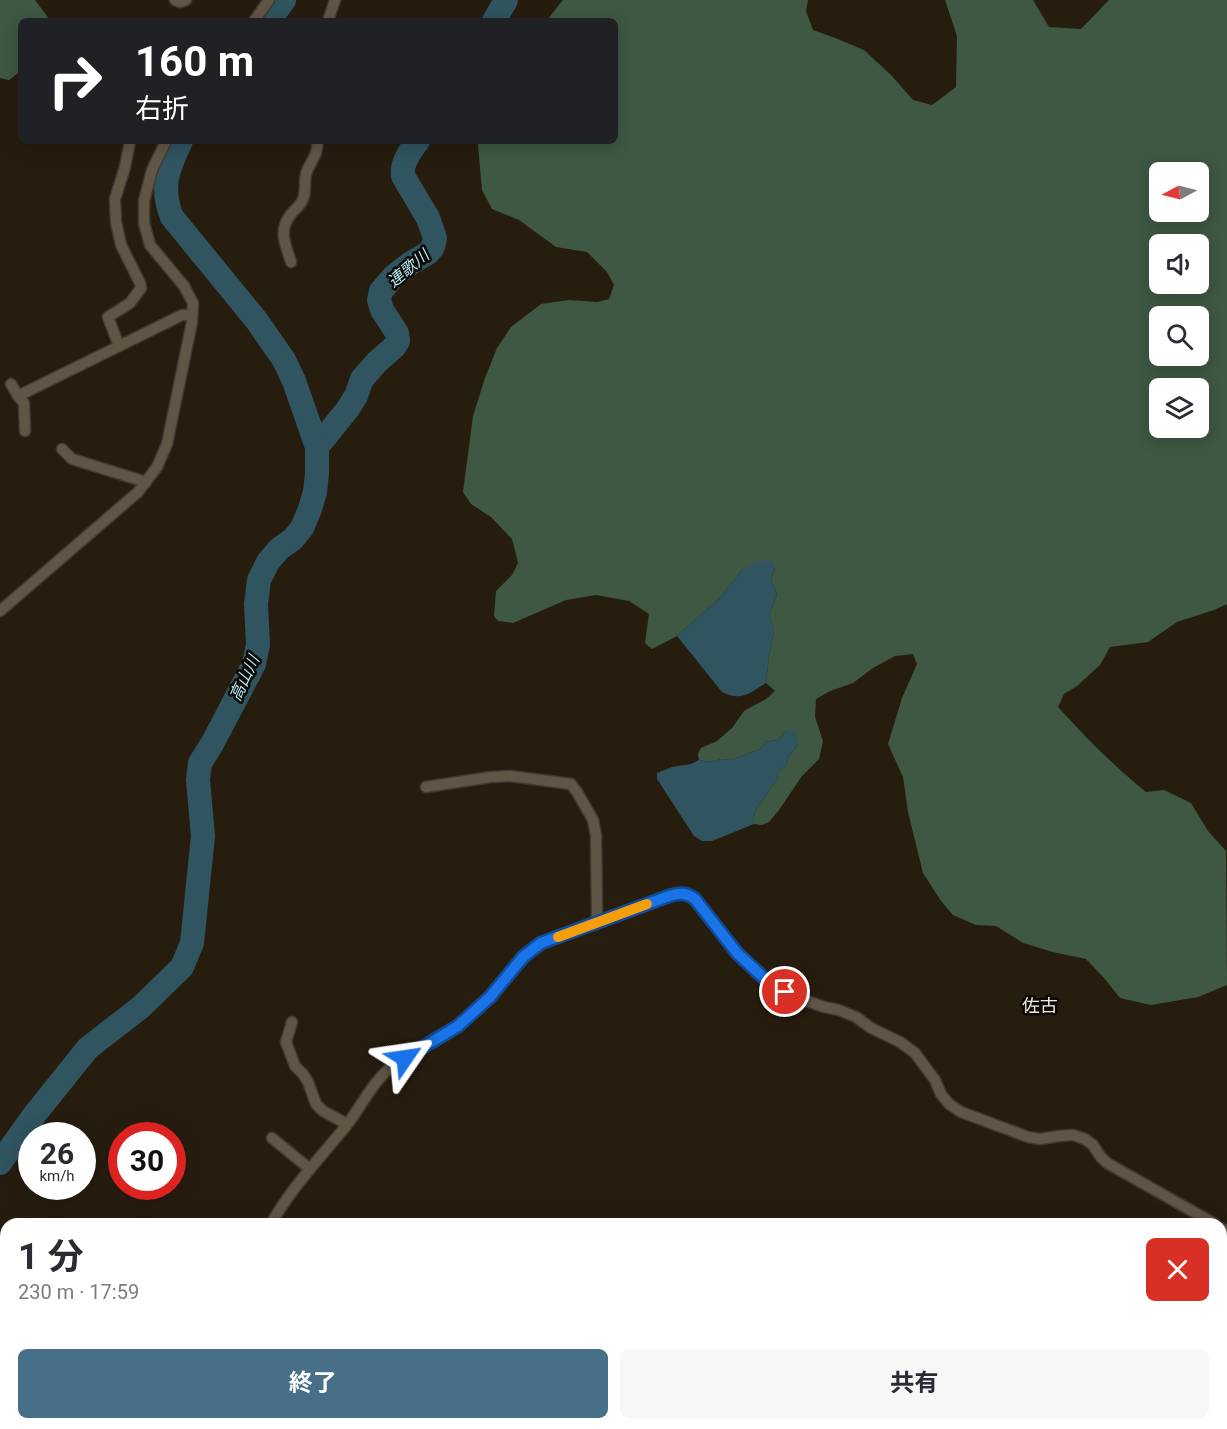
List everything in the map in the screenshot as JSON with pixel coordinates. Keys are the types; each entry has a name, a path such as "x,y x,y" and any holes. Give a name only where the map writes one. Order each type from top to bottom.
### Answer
{"street":[{"path":"174,0 180,2 186,0"},
{"path":"257,18 268,0"},
{"path":"329,18 335,0"},
{"path":"119,346 108,317 130,303 141,288 121,245 116,222 115,199 129,144"},
{"path":"0,610 138,492 157,467 167,444 192,322 193,303 184,286 150,245 144,223 144,201 152,171 165,144"},
{"path":"291,262 283,238 283,228 288,218 302,202 305,177 317,152 317,144"},
{"path":"18,396 182,315 192,315"},
{"path":"11,384 24,403 25,431"},
{"path":"62,449 72,459 146,482"},
{"path":"426,788 510,776 571,784 590,813 596,835 596,924"},
{"path":"274,1218 383,1074 458,1026 490,997 511,970 532,950 541,943 680,893 690,895 737,953 766,980 804,1000 856,1017 915,1053 935,1080 941,1094 949,1104 961,1112 1028,1137 1040,1139 1073,1135 1085,1139 1093,1145 1107,1163 1204,1218"},
{"path":"292,1022 286,1042 295,1066 308,1082 316,1104 323,1111 347,1124"},
{"path":"272,1138 310,1169"}],"green space":[{"path":"0,0 35,0 48,18 18,18 18,73 9,80 0,78"},
{"path":"563,0 808,0 806,11 813,30 864,50 913,100 932,105 956,87 957,36 945,0 1033,0 1049,27 1081,29 1109,0 1227,0 1227,604 1177,622 1148,642 1110,647 1100,665 1077,686 1064,694 1058,707 1100,751 1146,792 1164,790 1191,803 1208,831 1226,851 1227,985 1198,997 1151,1005 1120,998 1086,959 1023,943 996,926 976,925 953,915 923,873 908,812 903,777 888,744 902,698 917,664 913,654 895,656 873,668 853,683 816,699 815,717 823,741 819,759 802,776 769,822 762,825 754,824 758,806 777,781 778,772 786,766 789,756 798,745 787,730 778,740 765,742 760,749 731,760 721,759 711,762 699,760 698,754 701,748 717,741 732,728 744,711 766,699 775,691 766,683 774,631 769,614 777,595 771,579 775,569 742,570 719,599 677,636 652,649 645,643 649,614 629,601 596,595 566,600 513,623 498,621 494,616 496,591 512,575 518,563 512,539 491,517 471,504 463,492 473,416 485,378 497,348 511,327 541,304 569,300 597,302 609,299 614,285 607,272 587,252 556,247 519,220 492,209 482,190 478,144 618,144 618,18 548,18"}],"water":[{"path":"761,561 772,561 775,568 771,579 777,595 769,614 774,631 766,683 745,695 729,695 722,692 677,636 719,599 742,570"},
{"path":"787,730 792,730 797,736 798,745 789,756 786,766 778,772 777,781 758,806 754,824 712,841 702,841 694,836 657,779 657,773 699,760 711,762 721,759 731,760 760,749 765,742 778,740"}],"waterway":[{"name":"高山川","path":"271,18 284,0"},
{"name":"連歌川","path":"496,18 506,0"},
{"name":"高山川","path":"0,1163 35,1114 88,1048 141,1007 182,967 192,943 203,836 198,780 200,763 254,664 258,645 256,604 259,580 268,562 302,528 315,492 317,447 294,381 284,360 257,321 172,217 168,207 167,178 180,144"},
{"name":"連歌川","path":"317,447 347,410 356,396 362,379 398,341 397,333 382,310 379,300 381,291 394,276 428,253 433,247 435,238 428,218 403,176 405,162 416,144"}],"slow traffic":[{"path":"558,937 647,904"}],"district":[{"name":"佐古","path":"1040,1006"}],"route":[{"path":"405,1058 458,1026 490,997 523,957 541,943 680,893 685,893 695,899 737,953 766,980 785,992"}]}
